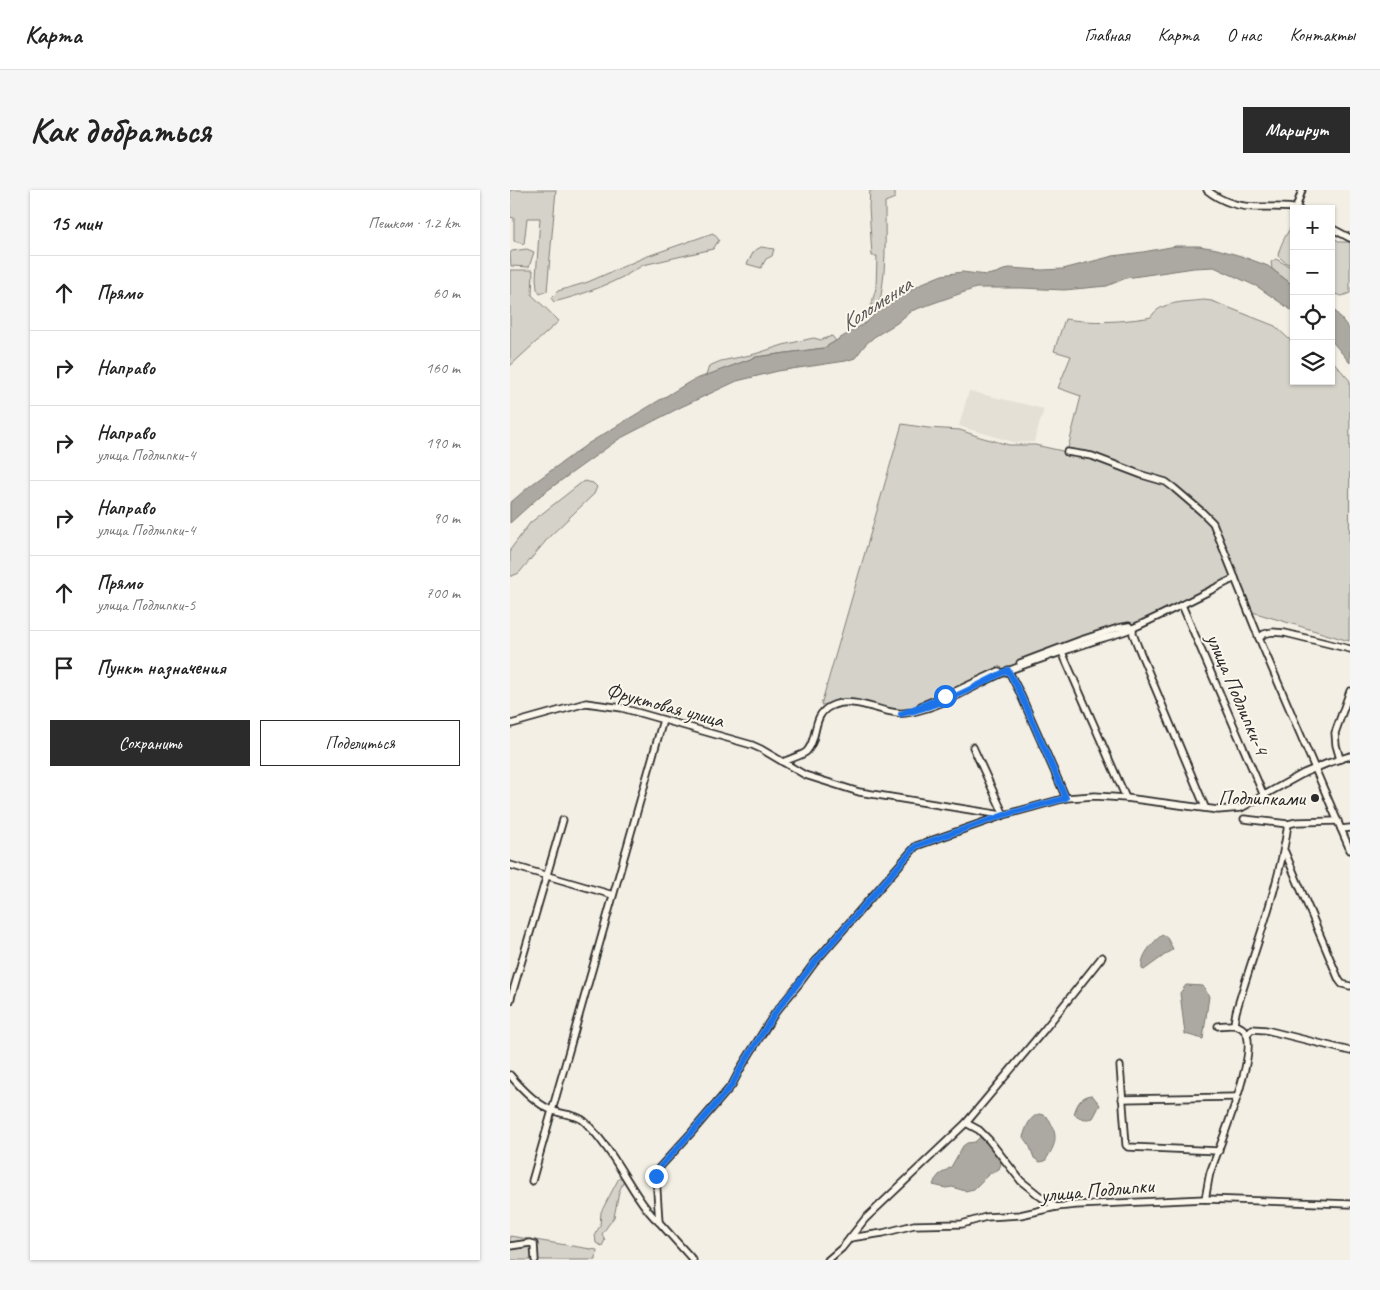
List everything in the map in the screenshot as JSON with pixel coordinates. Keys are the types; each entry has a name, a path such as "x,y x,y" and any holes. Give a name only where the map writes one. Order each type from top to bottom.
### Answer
{"street":[{"path":"1207,190 1213,195 1238,206 1290,207"},
{"path":"1299,205 1302,190"},
{"path":"1335,230 1350,238"},
{"name":"улица Подлипки-4","path":"1068,452 1092,456 1166,482 1213,523 1259,638 1350,850"},
{"path":"783,762 794,756 803,755 810,748 819,718 831,706 843,703 867,705 901,714 922,710 949,700 1008,670 1136,626 1235,578"},
{"name":"улица Подлипки-4","path":"1182,605 1264,796"},
{"path":"901,714 1056,648 1118,628 1136,626"},
{"path":"1136,626 1133,634 1205,808"},
{"path":"1259,638 1264,634 1272,632 1285,633 1350,649"},
{"path":"1062,652 1126,798"},
{"path":"1008,670 1066,798"},
{"path":"1340,759 1335,732 1350,691"},
{"name":"Фруктовая улица","path":"511,724 586,703 622,708 752,745 805,775 859,792 1004,815"},
{"path":"532,1181 663,720"},
{"path":"973,747 1004,815"},
{"path":"659,1222 656,1176 659,1168 732,1085 775,1013 815,962 916,846 1004,815 1066,798 1094,796 1126,798 1218,810 1242,808 1304,773 1350,756"},
{"path":"1244,819 1288,824 1297,822 1338,822"},
{"path":"510,1001 563,820"},
{"path":"1234,1024 1284,851 1288,824"},
{"path":"1341,829 1350,828"},
{"path":"1284,851 1339,980 1342,984 1350,986"},
{"path":"510,865 613,895"},
{"path":"828,1260 842,1248 865,1219 966,1123 1102,957"},
{"path":"1205,1199 1210,1174 1244,1075 1248,1048 1247,1034 1241,1028 1234,1024 1218,1026"},
{"path":"1247,1034 1252,1029 1266,1030 1350,1051"},
{"path":"1120,1066 1126,1145 1128,1147 1219,1150"},
{"path":"510,1075 544,1107 582,1119 587,1124 611,1154 644,1206 693,1260"},
{"path":"1122,1099 1236,1097"},
{"path":"966,1123 979,1130 989,1140 1021,1181 1041,1198 1056,1207"},
{"name":"улица Подлипки","path":"850,1238 883,1233 914,1225 962,1224 986,1217 1020,1215 1076,1204 1205,1199 1350,1204"},
{"path":"510,1246 534,1244 535,1260"}],"shaded area":[{"path":"510,190 556,190 547,291 540,294 537,289 536,278 540,218 527,218 524,244 514,241 514,218 510,217"},
{"path":"870,190 895,190 895,198 885,202 884,270 878,309 871,306 876,288 877,256 872,256 869,207"},
{"path":"1290,229 1290,265 1278,256"},
{"path":"713,233 719,240 713,249 643,265 600,287 554,302 551,298 558,291 588,282 645,257"},
{"path":"1335,239 1341,242 1350,242 1350,293 1342,296 1335,294"},
{"path":"1176,246 1199,246 1217,249 1268,266 1290,283 1290,309 1258,287 1214,267 1126,278 1107,286 1064,290 976,288 911,311 897,323 874,337 855,358 778,371 737,381 681,407 619,439 541,495 510,523 510,503 531,485 589,443 691,381 756,357 824,348 867,322 880,309 925,282 942,275 962,272 987,275 1009,268 1063,269 1113,256"},
{"path":"761,247 774,249 772,256 766,259 761,268 747,264 754,251"},
{"path":"527,249 534,252 529,267 511,266 510,253"},
{"path":"1276,259 1290,267 1290,283 1272,269 1271,262"},
{"path":"510,270 533,270 532,295 559,321 510,366"},
{"path":"1212,301 1275,326 1290,340 1290,385 1335,385 1335,364 1350,381 1349,641 1249,611 1235,579 1156,617 1008,670 937,702 898,712 843,703 821,705 902,424 960,430 1009,445 1035,445 1067,452 1081,396 1058,388 1071,356 1054,351 1065,319 1106,322 1146,318 1151,317 1155,312 1167,305 1182,302"},
{"path":"1335,311 1350,330 1350,363 1335,345"},
{"path":"832,336 836,341 824,348 756,357 706,376 709,366 721,361 809,339 821,340"},
{"path":"969,391 1044,409 1034,442 1016,443 959,426"},
{"path":"585,481 593,483 597,487 594,494 550,536 519,573 510,576 510,550 530,523"},
{"path":"1162,935 1166,936 1173,949 1144,970 1142,969 1145,955"},
{"path":"1186,985 1203,986 1209,996 1203,1039 1185,1034 1180,993"},
{"path":"1092,1095 1100,1105 1093,1118 1083,1119 1074,1114 1080,1101"},
{"path":"1039,1114 1049,1120 1055,1134 1053,1147 1045,1161 1040,1162 1034,1158 1030,1147 1023,1137 1030,1120"},
{"path":"980,1137 997,1156 1001,1164 999,1169 989,1174 974,1189 965,1191 952,1187 946,1188 933,1185 939,1175 951,1167 963,1146 967,1143 975,1142"},
{"path":"619,1178 624,1180 619,1192 614,1217 602,1234 605,1240 602,1246 596,1243 595,1234 600,1226 601,1212"},
{"path":"510,1236 597,1250 596,1260 510,1260"}],"place":[{"name":"Подлипками","path":"1315,798"}],"route":[{"path":"656,1176 659,1168 732,1085 775,1013 815,962 916,846 1004,815 1066,798 1008,670 949,700 922,710 901,714 945,696"}],"water label":[{"name":"Коломенка","path":"876,304"}]}
